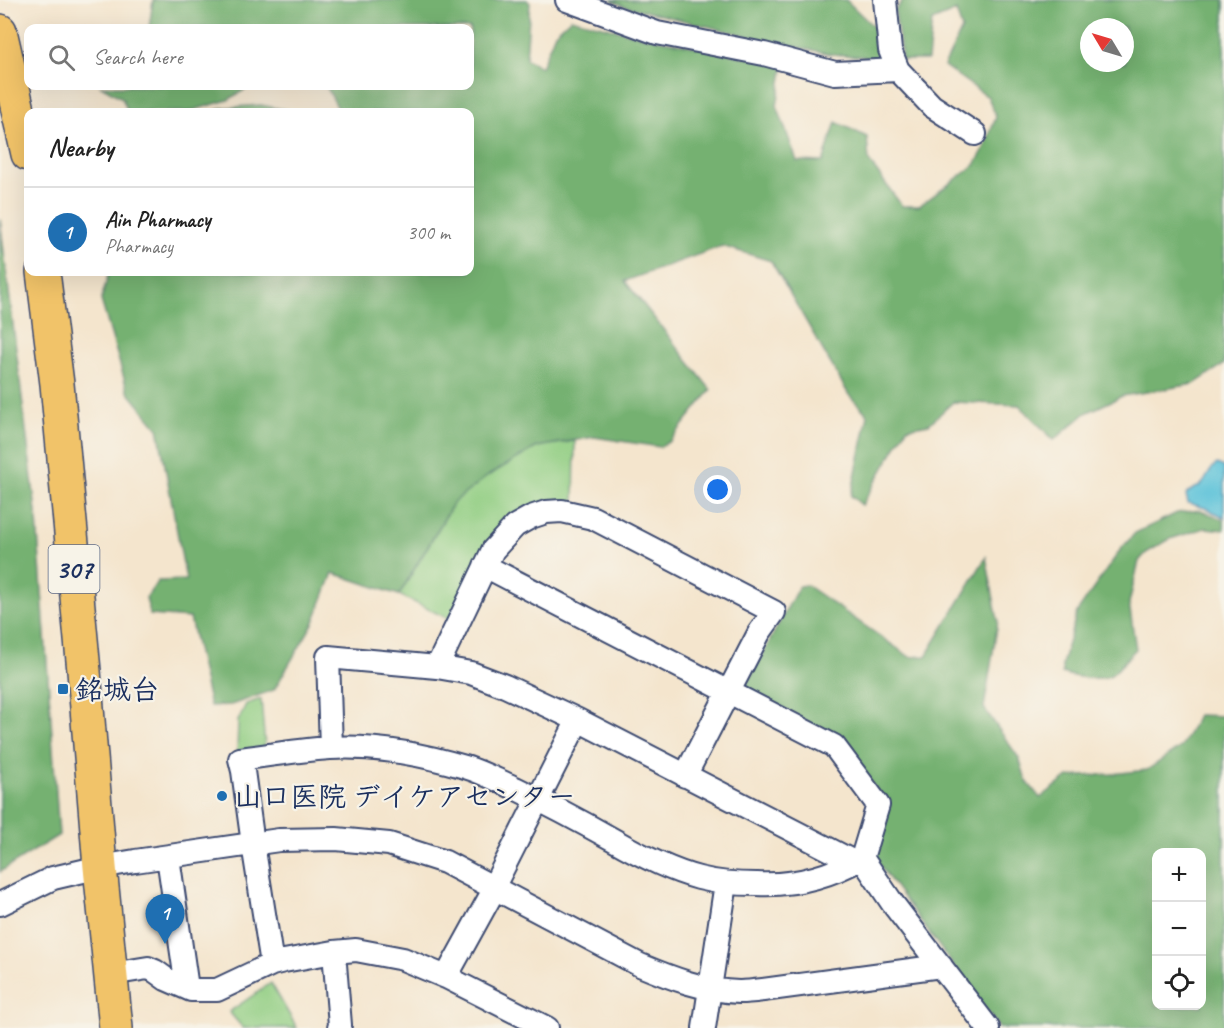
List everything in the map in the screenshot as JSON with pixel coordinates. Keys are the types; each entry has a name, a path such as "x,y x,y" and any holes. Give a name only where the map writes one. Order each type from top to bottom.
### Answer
{"highway":[{"path":"0,31 24,136"},
{"name":"307","path":"44,276 57,384 116,1028"}],"street":[{"path":"567,0 657,33 764,54 835,73 898,70"},
{"path":"885,0 890,50 898,70 932,106 975,134"},
{"path":"437,667 493,550 515,526 546,512 562,511 593,518 774,612 759,633 685,776"},
{"path":"272,964 240,759 331,748 374,748 428,757 466,767 494,778 651,859 696,877 726,884 790,883 828,874 858,860 878,805 834,746 485,566"},
{"path":"331,748 328,657 437,667 471,673 488,680 578,720 685,776 858,860 988,1028"},
{"path":"446,977 494,888 578,720"},
{"path":"0,904 53,878 100,867 279,840 326,839 388,844 445,862 640,965 673,978 711,988 738,992 763,990 941,966"},
{"path":"168,857 187,988"},
{"path":"704,1028 726,884"},
{"path":"111,974 148,968 191,990 217,990 272,964 356,950 403,959 446,977 547,1028"},
{"path":"334,952 341,1027"}],"green space":[{"path":"153,0 527,0 530,3 526,59 541,67 555,33 571,18 633,34 784,65 777,106 797,161 823,162 836,122 867,137 869,161 902,206 919,206 975,165 984,149 996,117 988,97 944,66 962,29 956,11 932,21 928,60 902,60 895,11 903,0 1224,0 1224,364 1194,384 1122,396 1086,413 1054,440 1019,405 953,402 929,424 907,428 862,505 851,496 868,415 849,395 771,261 722,246 625,281 711,390 670,441 660,447 594,437 537,447 489,475 454,502 399,595 333,573 314,622 274,690 231,705 210,706 190,618 150,615 146,598 158,581 186,580 158,428 128,392 101,300 108,276 474,276 474,108 338,108 328,90 474,90 474,24 150,24"},
{"path":"611,0 846,0 880,33 878,58 831,54 764,40 624,6"},
{"path":"108,90 244,90 228,100 201,108 126,108 122,98"},
{"path":"261,105 276,108 221,108"},
{"path":"0,219 37,519 59,835 0,872"},
{"path":"575,441 574,505 528,511 451,620 399,595 454,502 489,475 537,447"},
{"path":"1200,510 1224,520 1224,530 1205,528 1170,539 1146,553 1139,561 1129,603 1136,649 1109,676 1092,678 1062,673 1062,664 1077,612 1121,549 1135,533 1177,513"},
{"path":"986,557 998,621 984,708 1019,758 1026,780 1040,798 1068,777 1147,770 1182,746 1198,715 1224,716 1224,1028 999,1028 872,855 889,806 838,740 745,687 799,586 806,585 910,657 926,656"},
{"path":"261,699 265,747 237,752 238,721 246,704"},
{"path":"271,983 297,1028 243,1028 229,1012"}],"water":[{"path":"1217,464 1224,467 1224,517 1188,503 1186,495 1202,484"}],"place":[{"name":"銘城台","path":"63,689"},
{"name":"山口医院 デイケアセンター","path":"222,796"},
{"name":"Ain Pharmacy","path":"165,944"}]}
